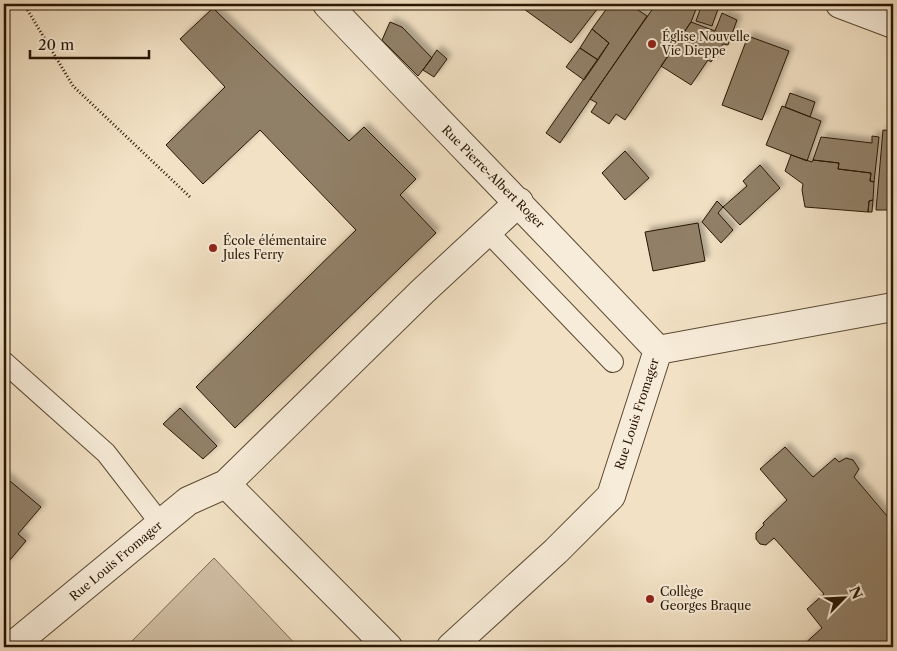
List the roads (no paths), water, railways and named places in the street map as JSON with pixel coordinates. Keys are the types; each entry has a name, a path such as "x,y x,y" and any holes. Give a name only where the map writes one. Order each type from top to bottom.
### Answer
{"street":[{"name":"Rue Pierre-Albert Roger","path":"328,4 429,113 519,202 658,350"},
{"path":"840,4 893,24"},
{"name":"Rue Louis Fromager","path":"11,647 188,501 226,484 487,230 519,202"},
{"name":"Rue Louis Fromager","path":"451,647 549,557 611,496 658,350 893,307"},
{"path":"226,484 388,647"}],"lane":[{"path":"487,230 613,362"},
{"path":"4,362 106,453 162,524"}],"place":[{"name":"Église Nouvelle Vie Dieppe","path":"652,44"},
{"name":"École élémentaire Jules Ferry","path":"213,248"},
{"name":"Collège Georges Braque","path":"650,599"}]}
